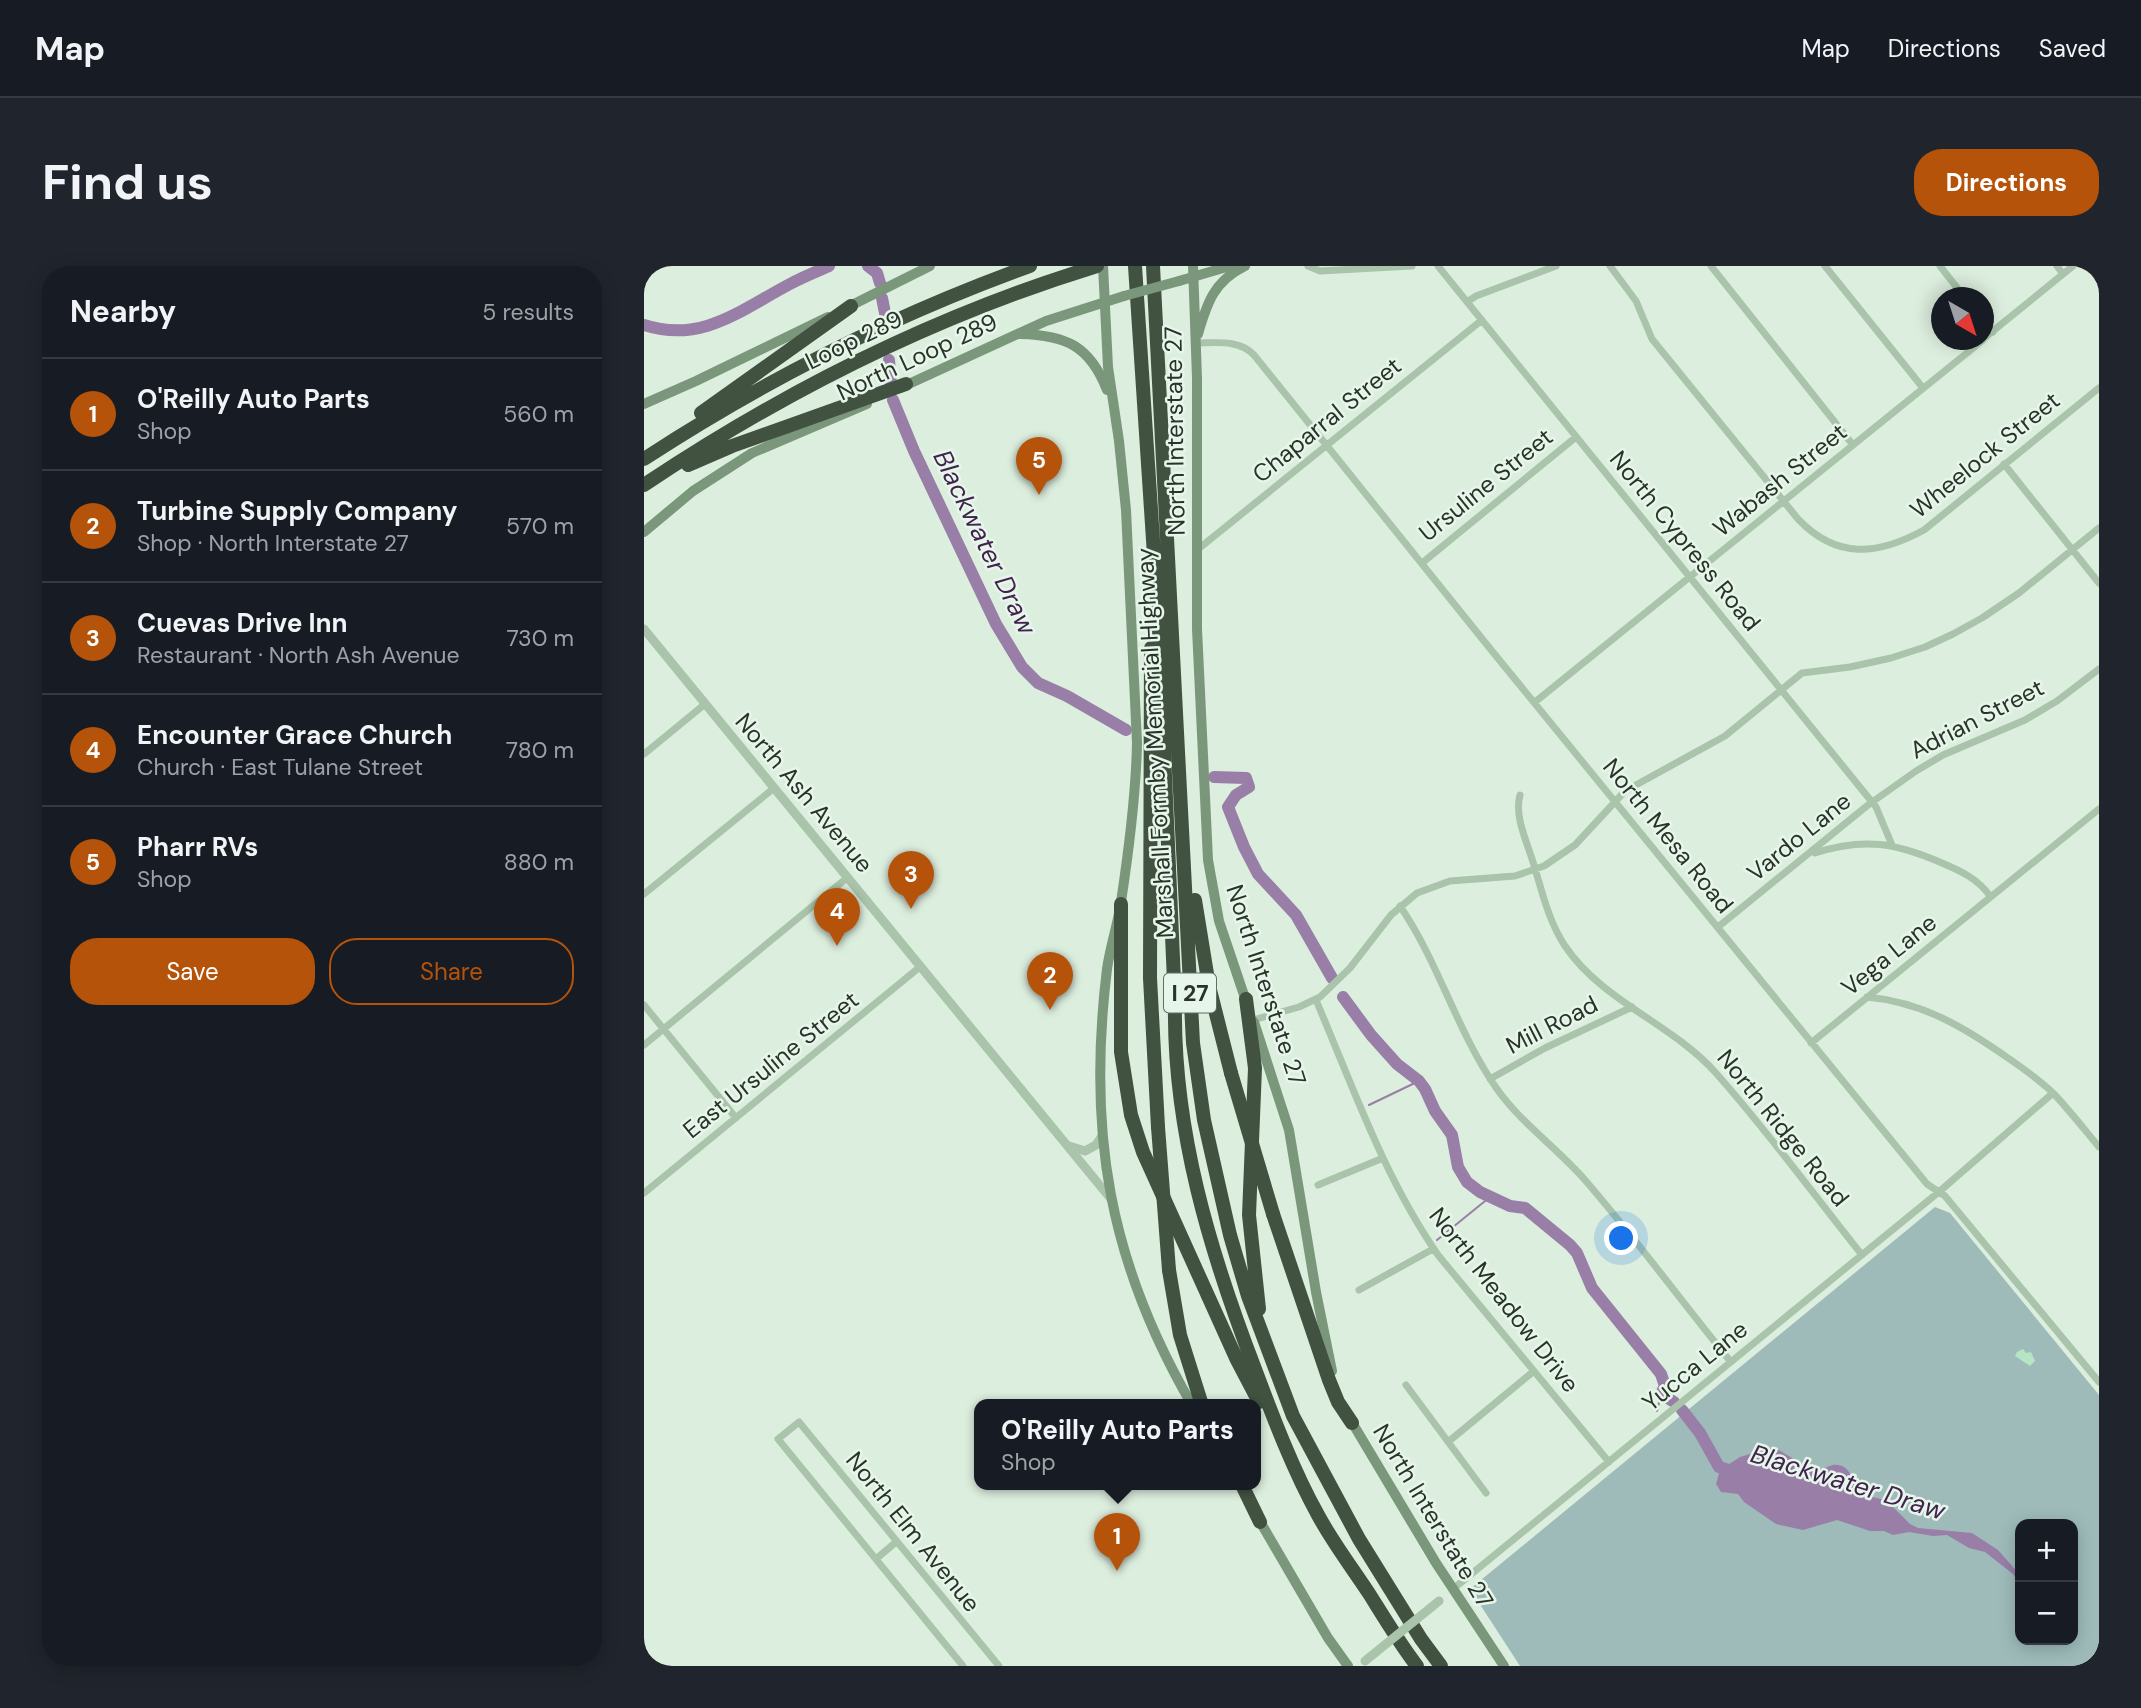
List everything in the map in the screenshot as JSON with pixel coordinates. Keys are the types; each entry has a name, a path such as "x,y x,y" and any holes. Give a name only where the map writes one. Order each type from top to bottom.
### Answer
{"highway":[{"name":"Loop 289","path":"644,459 752,393 845,344 935,303 1030,266"},
{"name":"Loop 289","path":"644,487 738,426 865,359 979,309 1097,266"},
{"name":"Marshall Formby Memorial Highway","path":"1135,266 1154,542 1175,1003 1174,1049 1180,1101 1201,1207 1224,1289 1269,1406 1318,1516 1417,1666"},
{"name":"Marshall Formby Memorial Highway","path":"1153,266 1192,1024 1199,1087 1230,1235 1293,1416 1328,1484 1380,1573 1441,1666"},
{"path":"644,453 850,306"},
{"path":"644,487 732,446 906,384"},
{"path":"1154,542 1150,690 1150,935 1158,1127 1169,1270 1180,1335 1200,1399"},
{"path":"1179,774 1203,953 1217,1022 1273,1214 1329,1380 1338,1402 1352,1423"},
{"path":"1121,904 1121,1052 1135,1129 1237,1360 1257,1399"},
{"path":"1245,999 1255,1068 1250,1215 1261,1328"},
{"path":"1261,1406 1318,1516"},
{"path":"1243,1490 1260,1522"}],"main road":[{"path":"644,404 930,266"},
{"name":"North Interstate 27","path":"1103,266 1113,407 1126,510 1137,743 1136,779 1121,904 1108,965 1100,1041 1099,1102 1111,1200 1124,1251 1158,1341 1189,1399"},
{"name":"North Loop 289","path":"644,532 693,491 752,453 1056,318 1179,281 1193,271 1230,266"},
{"path":"1195,344 1207,302 1226,278 1245,266"},
{"name":"North Interstate 27","path":"1193,271 1198,671 1210,878 1219,921 1289,1130 1325,1340 1341,1398 1352,1423 1503,1666"},
{"path":"1017,334 1063,339 1082,351 1100,372 1113,407"},
{"path":"1260,1522 1328,1638 1348,1666"}],"street":[{"path":"1308,266 1320,271 1412,266"},
{"name":"North Cypress Road","path":"1438,266 1872,803 1892,845"},
{"path":"1467,302 1476,296 1556,266"},
{"name":"Wheelock Street","path":"1610,266 1636,301 1652,339 1784,501 1812,533 1828,543 1850,549 1872,549 1901,542 1924,530 2099,388"},
{"path":"1711,266 1853,445"},
{"path":"1825,266 1923,388"},
{"path":"1940,266 1956,287"},
{"path":"2057,266 2063,274"},
{"name":"Wabash Street","path":"1994,331 2073,266"},
{"name":"Chaparral Street","path":"1197,550 1482,320"},
{"name":"North Mesa Road","path":"1195,344 1234,344 1250,351 1927,1184 1940,1191 2099,1382"},
{"name":"Wabash Street","path":"1535,702 1970,350"},
{"name":"Ursuline Street","path":"1422,563 1576,437"},
{"path":"2004,464 2099,583"},
{"path":"1253,1020 1316,1000 1350,968 1384,921 1417,893 1435,884 1450,881 1515,876 1535,870 1575,845 1633,785 1725,736 1802,673 1891,658 1953,634 2010,599 2099,528"},
{"name":"North Ash Avenue","path":"644,629 1111,1200"},
{"name":"Adrian Street","path":"1872,803 1943,755 2025,720 2057,701 2099,669"},
{"path":"644,754 705,704"},
{"path":"644,894 774,788"},
{"name":"North Ridge Road","path":"1520,795 1518,809 1546,907 1567,948 1586,970 1681,1041 1714,1070 1862,1255"},
{"name":"Vardo Lane","path":"1718,927 1872,803"},
{"name":"Vega Lane","path":"1811,1043 2099,809"},
{"path":"1808,855 1853,844 1892,845 1910,849 1961,872 1982,885 1990,896"},
{"path":"644,1045 848,877"},
{"path":"1400,906 1415,927 1490,1079 1508,1103 1585,1180 1731,1362"},
{"name":"East Ursuline Street","path":"644,1193 921,966"},
{"path":"1867,997 1910,1005 1950,1020 1995,1049 2053,1093 2099,1147"},
{"name":"North Meadow Drive","path":"1316,1000 1400,1195 1433,1249 1609,1462"},
{"path":"644,1005 736,1118"},
{"name":"Mill Road","path":"1490,1079 1545,1048 1632,1007"},
{"name":"Yucca Lane","path":"1362,1664 1940,1191 2053,1093"},
{"path":"1066,1145 1085,1151 1102,1136"},
{"path":"1318,1185 1383,1158"},
{"path":"1359,1290 1433,1249"},
{"path":"1448,1442 1534,1371"},
{"path":"1406,1385 1486,1493"},
{"name":"North Elm Avenue","path":"962,1666 778,1439 799,1422 999,1666"},
{"path":"876,1559 896,1542"}],"shaded area":[{"path":"1935,1207 1950,1213 2099,1395 2099,1666 1520,1666 1470,1589"}],"sand":[{"path":"2023,1349 2026,1353 2031,1352 2035,1361 2030,1366 2015,1356"}],"water":[{"path":"1770,1448 1777,1449 1812,1470 1833,1465 1844,1467 1863,1495 1886,1500 1910,1524 1918,1528 1972,1533 1998,1550 2015,1569 2015,1577 1985,1552 1969,1548 1947,1535 1909,1532 1893,1535 1837,1520 1803,1530 1776,1524 1744,1502 1738,1494 1721,1492 1716,1484 1720,1470 1740,1457"}],"waterway":[{"name":"Blackwater Draw","path":"644,325 665,330 703,327 738,313 795,281 829,266"},
{"name":"Blackwater Draw","path":"868,266 877,273 880,283"},
{"name":"Blackwater Draw","path":"882,298 885,313"},
{"name":"Blackwater Draw","path":"889,360 891,384"},
{"name":"Blackwater Draw","path":"893,400 914,451 996,624 1022,667 1038,683 1067,696 1126,730"},
{"name":"Blackwater Draw","path":"1214,777 1246,778 1249,787 1236,795 1228,807 1244,847 1258,874 1296,915 1332,978"},
{"name":"Blackwater Draw","path":"1343,997 1371,1035 1397,1064 1425,1089 1435,1111 1452,1135 1458,1167 1467,1182 1480,1192 1510,1206 1525,1208 1570,1245 1577,1253 1592,1288 1661,1374 1665,1386 1661,1394 1674,1402"},
{"path":"1369,1105 1419,1081"},
{"path":"1437,1240 1490,1197"},
{"path":"1657,1411 1661,1394"},
{"name":"Blackwater Draw","path":"1682,1410 1700,1433 1719,1467 1735,1472"}],"place":[{"name":"Pharr RVs","path":"1039,495"},
{"name":"Cuevas Drive Inn","path":"911,909"},
{"name":"Encounter Grace Church","path":"837,946"},
{"name":"Turbine Supply Company","path":"1050,1010"},
{"name":"O'Reilly Auto Parts","path":"1117,1571"}]}
